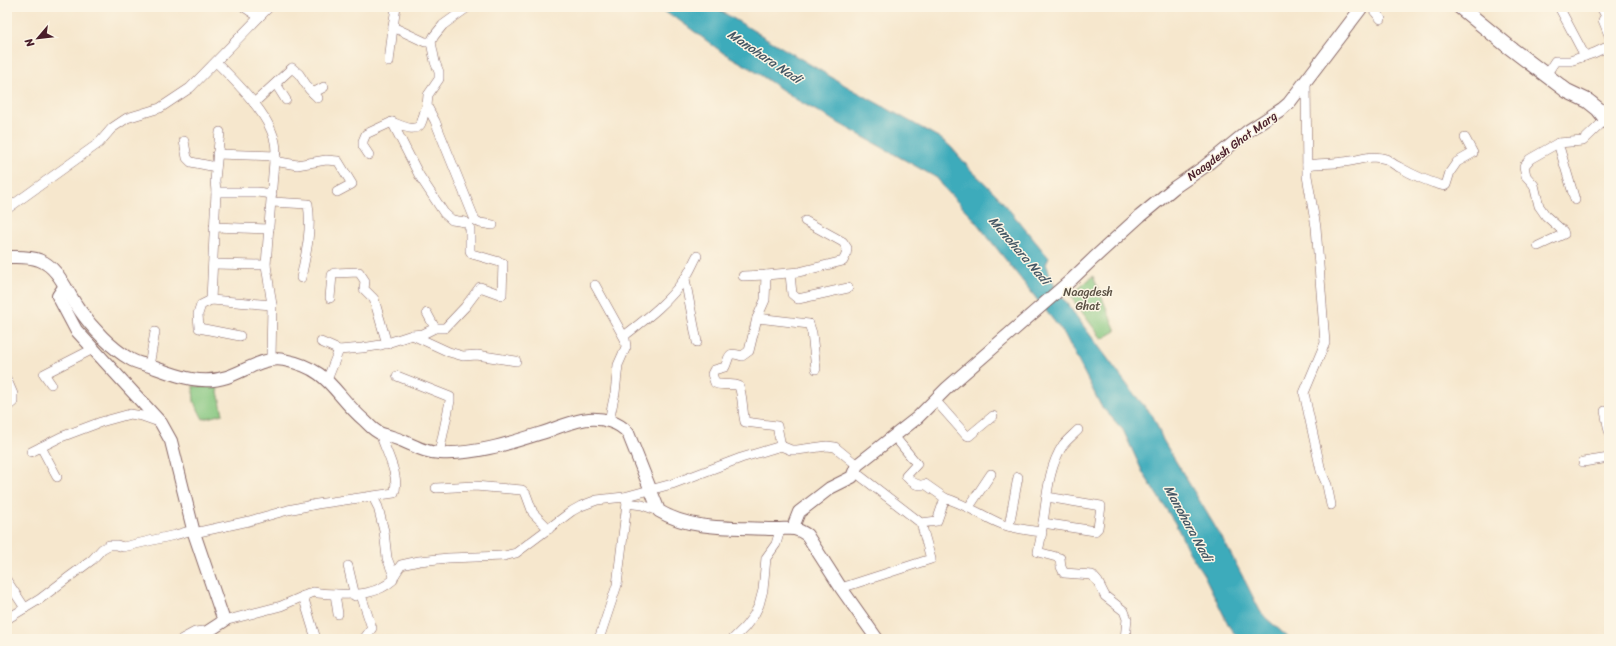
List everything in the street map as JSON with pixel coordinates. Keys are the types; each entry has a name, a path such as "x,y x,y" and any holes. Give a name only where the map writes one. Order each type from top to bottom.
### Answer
{"main road":[{"path":"1460,7 1566,91 1588,101 1598,109 1607,121"}],"street":[{"path":"244,7 259,17"},
{"path":"7,209 99,143 112,128 127,118 160,108 190,88 269,7"},
{"path":"389,62 392,27 396,7"},
{"path":"369,155 362,141 366,134 392,122 409,129 417,128 422,123 424,110 427,106 428,95 439,78 439,72 435,62 431,42 443,25 468,7"},
{"path":"1363,7 1381,20"},
{"name":"Naagdesh Ghat Marg","path":"795,528 795,522 799,512 830,488 852,477 856,469 894,436 918,418 935,400 1071,280 1140,216 1248,131 1282,109 1296,96 1363,7"},
{"path":"1559,7 1585,56"},
{"path":"1601,7 1606,16 1603,20 1609,35"},
{"path":"392,27 425,42 431,42"},
{"path":"1546,75 1555,61 1570,61 1609,46"},
{"path":"216,62 249,95 274,135 277,146 266,265 272,305 271,359"},
{"path":"254,103 292,68 299,74 316,96 324,87"},
{"path":"1306,81 1307,176 1316,227 1325,343 1304,393 1321,471 1327,485 1331,505"},
{"path":"276,84 286,100"},
{"path":"321,342 339,350 387,344 412,335 423,334 435,328 445,328 455,319 480,287 502,295 503,263 472,254 470,251 471,222 435,121 427,106"},
{"path":"1538,246 1564,234 1563,231 1546,216 1539,206 1534,185 1526,176 1524,166 1530,160 1558,143 1583,141 1607,121"},
{"path":"392,122 416,170 444,213 452,220 493,225"},
{"path":"211,300 216,168 220,132"},
{"path":"1307,165 1344,162 1364,157 1379,158 1387,160 1431,183 1444,186 1446,185 1450,172 1457,162 1473,153 1465,138"},
{"path":"184,141 186,158 191,162 216,168"},
{"path":"1558,143 1575,200"},
{"path":"218,154 275,159 297,165 326,160 338,161 352,184 337,192"},
{"path":"216,192 257,192 272,198 308,204 308,246 301,278"},
{"path":"742,276 790,274 842,261 846,255 847,248 843,242 805,221"},
{"path":"214,227 269,229"},
{"path":"624,336 648,318 673,295 697,256"},
{"path":"7,257 39,260 49,266 60,277 64,287 80,311 115,348 131,360 189,379 212,381 271,359 304,365 316,371 327,380 359,417 380,433 426,451 439,453 476,451 581,420 603,419 618,424 628,433 660,511"},
{"path":"213,264 266,265"},
{"path":"330,298 332,275 334,273 359,272 365,281 364,289 374,299 387,344"},
{"path":"790,274 792,294 798,299 848,288"},
{"path":"766,275 765,300 757,318 749,352 742,356 734,353 730,354 725,367 714,370 712,379 718,385 734,384 739,386 745,422 777,426 781,446"},
{"path":"684,279 697,342"},
{"path":"595,285 624,336 626,347 618,365 615,393 609,421"},
{"path":"64,287 58,296 76,330 161,423 171,441 194,532 224,621"},
{"path":"240,336 198,328 198,314 201,305 211,300 272,305"},
{"path":"427,313 435,328"},
{"path":"757,318 788,323 809,324 812,333 816,369"},
{"path":"149,366 155,332"},
{"path":"412,335 463,356 477,355 516,361"},
{"path":"51,384 44,374 93,349"},
{"path":"327,380 339,350"},
{"path":"397,376 450,396 439,453"},
{"path":"7,380 13,394 13,402 7,406"},
{"path":"935,400 966,435 969,436 993,416"},
{"path":"1605,411 1609,431"},
{"path":"31,452 61,437 100,422 130,414 142,416 161,423"},
{"path":"1078,430 1064,445 1055,461 1049,482 1043,528 1038,552 1060,558 1061,567 1064,573 1092,575 1098,582 1105,596 1124,611 1127,619 1125,639"},
{"path":"7,619 69,577 92,560 102,549 109,545 117,545 122,547 249,521 288,510 394,493 396,488 396,477 380,433"},
{"path":"894,436 917,464 906,476 916,485 923,486 925,484 945,498 969,507 1000,524 1009,526 1095,531 1098,528 1101,506 1047,497"},
{"path":"626,500 651,489 672,484 741,458 781,446 791,450 827,446 835,447 856,469 921,523 931,559 841,588"},
{"path":"41,447 57,477"},
{"path":"1583,462 1609,458"},
{"path":"969,507 991,474"},
{"path":"1009,526 1018,477"},
{"path":"436,488 448,486 475,486 522,490 526,494 533,513 549,529"},
{"path":"373,497 378,507 384,531 387,558 394,576"},
{"path":"921,523 937,521 945,498"},
{"path":"182,639 196,632 203,631 205,637 224,621 281,606 313,592 322,594 358,595 385,587 394,580 394,576 401,565 419,561 448,558 489,558 516,553 581,506 597,500 626,500 660,511 671,518 694,524 780,530 795,528 807,535 841,588 877,639"},
{"path":"599,639 617,585 626,500"},
{"path":"733,639 745,628 759,606 763,590 766,558 776,544 780,530"},
{"path":"348,566 372,628 364,639"},
{"path":"7,581 25,608"},
{"path":"334,609 335,594"},
{"path":"303,596 316,639"}],"green space":[{"name":"Naagdesh Ghat","path":"1093,276 1116,331 1102,339 1070,296"},
{"path":"193,386 217,387 223,414 203,419 194,402"}],"water":[{"name":"Manohara Nadi","path":"654,7 714,7 848,87 940,138 951,147 971,170 996,194 1049,258 1046,264 1056,289 1134,394 1153,416 1163,440 1225,543 1260,611 1290,639 1239,639 1230,628 1204,575 1189,552 1175,523 1143,473 1123,430 1101,406 1065,335 972,217 946,190 937,178 797,100 750,68 722,52 676,18"}]}
